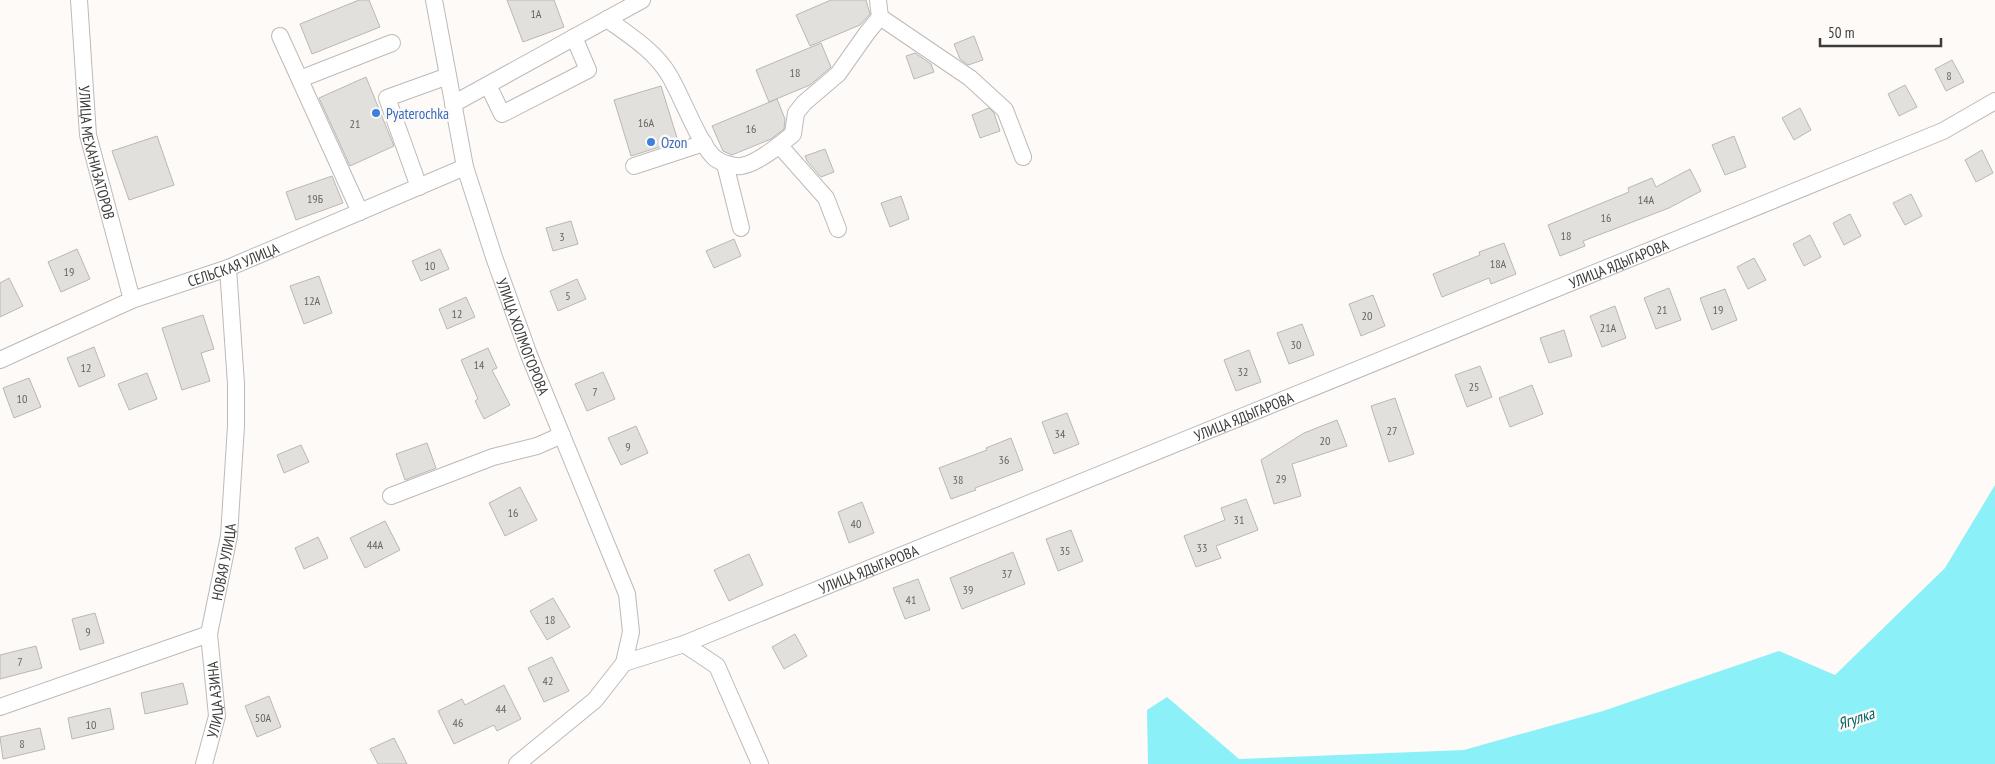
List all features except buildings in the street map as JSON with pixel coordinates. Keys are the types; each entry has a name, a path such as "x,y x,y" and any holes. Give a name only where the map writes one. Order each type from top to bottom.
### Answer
{"street":[{"name":"УЛИЦА МЕХАНИЗАТОРОВ","path":"79,0 88,135 132,300"},
{"name":"УЛИЦА ХОЛМОГОРОВА","path":"434,0 465,167 494,258 529,355 627,594 631,632 624,664"},
{"path":"453,104 642,0"},
{"path":"607,19 646,48 669,74 704,143 715,158 725,164 740,166 751,163 793,134 796,113 804,103 838,74 880,17 878,0"},
{"path":"880,17 970,78 1005,110 1023,157"},
{"path":"280,36 360,212"},
{"path":"488,86 502,114 588,70 574,37"},
{"path":"300,79 392,43"},
{"path":"419,187 387,98 448,76"},
{"name":"УЛИЦА ЯДЫГАРОВА","path":"624,664 684,644 1943,131 1995,101"},
{"path":"634,166 704,143"},
{"path":"779,145 826,198 838,229"},
{"path":"725,164 741,228"},
{"name":"СЕЛЬСКАЯ УЛИЦА","path":"0,360 132,300 228,268 465,167"},
{"name":"НОВАЯ УЛИЦА","path":"209,634 229,536 236,426 236,384 228,268"},
{"path":"391,496 493,457 537,446 562,435"},
{"path":"0,708 209,634"},
{"name":"УЛИЦА АЗИНА","path":"204,764 217,716 209,634"},
{"path":"684,644 717,666 760,764"},
{"path":"517,764 595,700 624,664"}],"water":[{"name":"Ягулка","path":"1995,485 1995,764 1148,764 1147,710 1167,697 1239,759 1464,750 1603,711 1779,651 1835,675 1945,568"}],"place":[{"name":"Pyaterochka","path":"376,113"},
{"name":"Ozon","path":"651,142"}]}
